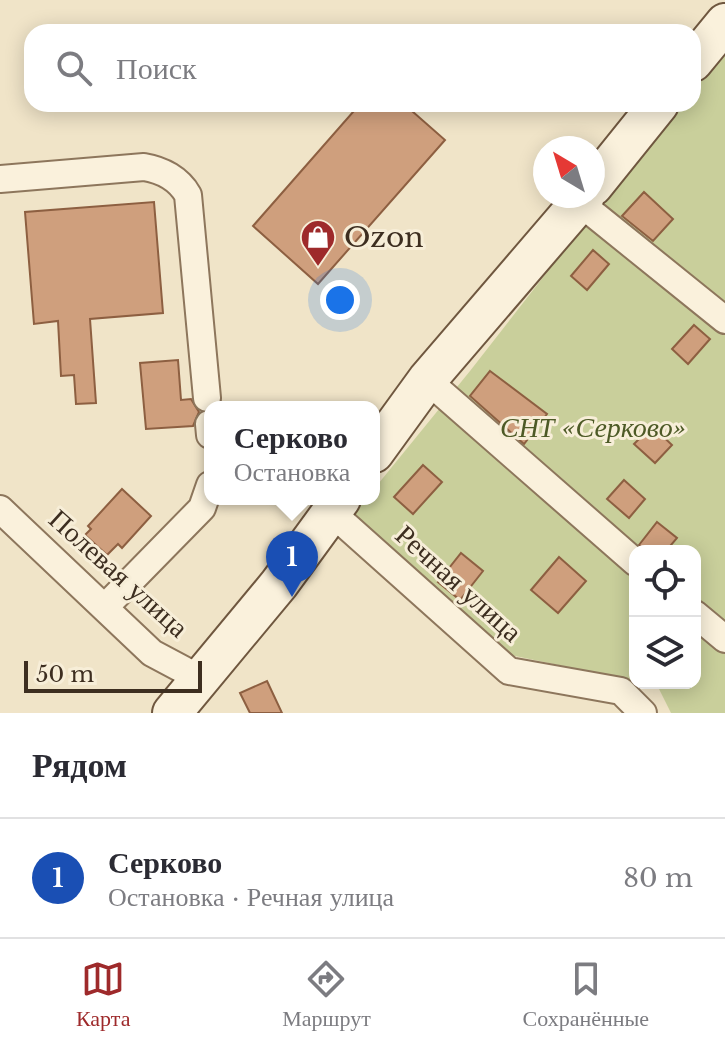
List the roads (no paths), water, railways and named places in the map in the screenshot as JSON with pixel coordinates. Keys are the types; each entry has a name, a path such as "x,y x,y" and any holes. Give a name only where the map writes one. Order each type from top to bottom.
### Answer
{"main road":[{"path":"701,52 725,23"},
{"path":"605,171 653,112"},
{"path":"380,445 427,380 575,208"},
{"path":"172,713 279,584 336,506"}],"street":[{"path":"0,179 144,167 158,169 182,184 188,195 207,398"},
{"path":"600,208 725,320"},
{"path":"427,380 629,557"},
{"path":"105,607 202,508 204,502"},
{"name":"Речная улица","path":"336,506 509,671 621,691 643,713"},
{"name":"Полевая улица","path":"0,509 152,653 199,678"},
{"path":"699,617 725,639"}],"place":[{"name":"Ozon","path":"318,268"},
{"name":"Серково","path":"292,597"}],"park label":[{"name":"СНТ «Серково»","path":"593,427"}]}
